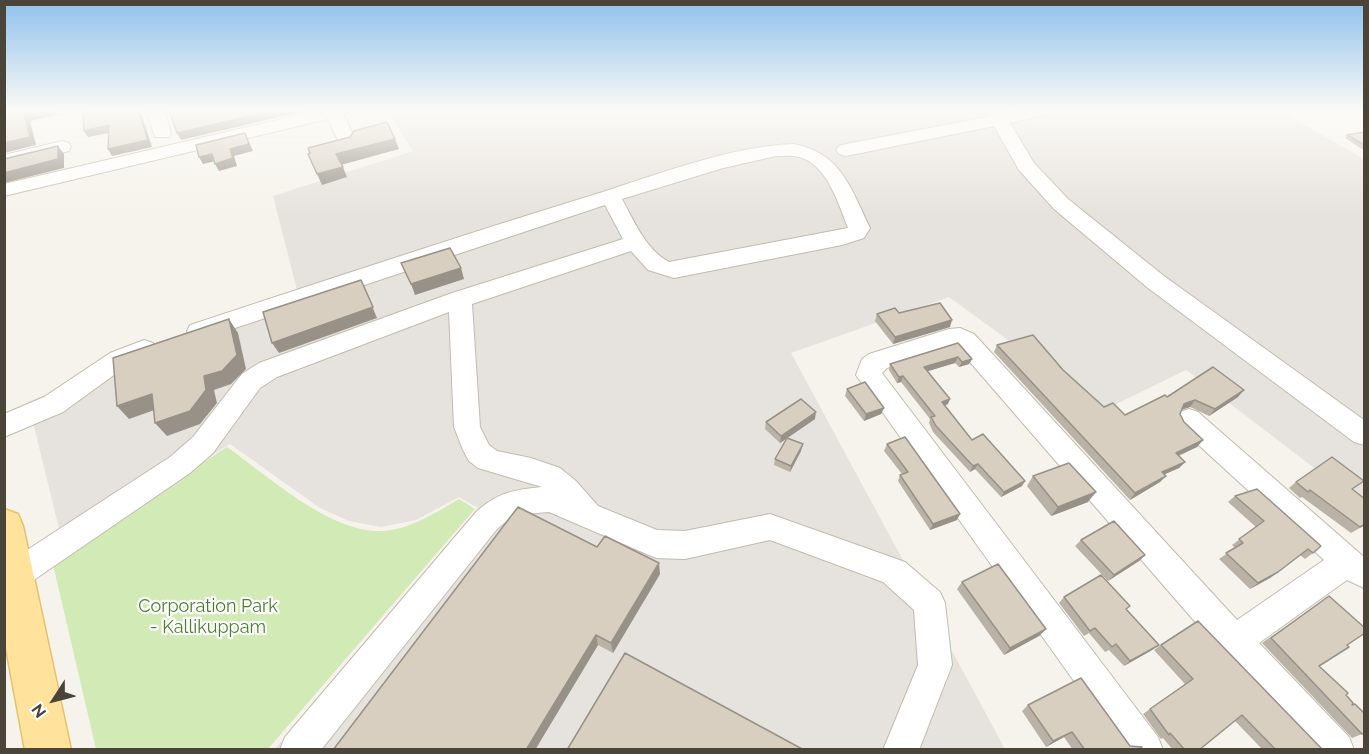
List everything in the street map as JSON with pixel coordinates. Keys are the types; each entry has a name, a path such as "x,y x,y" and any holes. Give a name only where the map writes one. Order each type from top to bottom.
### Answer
{"main road":[{"path":"4,526 48,750"}],"street":[{"path":"4,190 193,145"},
{"path":"846,150 868,145"},
{"path":"1016,145 1026,166 1061,204 1156,282 1365,434"},
{"path":"4,161 62,147"},
{"path":"4,426 52,405 113,362 175,339 610,196 737,158 793,149 806,152 826,164 859,228 851,235 842,238 674,270 663,269 656,266 636,242 610,196"},
{"path":"15,576 180,465 203,445 251,381 268,370 460,299 636,242"},
{"path":"460,299 467,428 471,444 480,455 493,462 542,473 560,482 590,516"},
{"path":"1145,750 868,375 871,366 878,361 949,338 960,337 965,340 1234,641 1336,750"},
{"path":"1190,420 1356,568 1234,641"},
{"path":"298,750 488,520 504,506 516,502 550,499 656,544 685,545 770,527 894,572 929,603 935,665 901,750"}],"shaded area":[{"path":"409,145 1340,145 1364,159 1364,506 1186,370 1104,410 949,297 791,353 1005,749 275,749 478,508 459,497 416,520 381,527 349,521 320,508 230,444 64,549 28,402 298,294 273,196 413,151"}],"green space":[{"name":"Corporation Park - Kallikuppam","path":"227,447 301,501 342,523 363,529 383,531 403,527 422,520 459,499 475,509 268,749 96,749 52,560"}],"building":[{"path":"108,145 125,145 108,149"},
{"path":"196,145 244,145 230,149 233,158 215,164 212,154 199,157"},
{"path":"319,145 371,145 336,154 343,167 317,174 308,154 310,153 308,148"},
{"path":"58,146 58,159 4,173 4,159"},
{"path":"450,248 461,268 411,284 401,263"},
{"path":"361,280 373,307 272,343 263,312"},
{"path":"940,303 952,320 895,337 877,314 895,308 899,313"},
{"path":"229,319 237,355 222,371 204,376 206,390 190,411 155,423 152,394 117,406 113,358"},
{"path":"1033,335 1063,370 1104,407 1113,403 1125,415 1165,395 1167,397 1213,367 1244,390 1215,409 1195,400 1184,404 1180,414 1184,422 1203,440 1176,453 1185,462 1162,472 1166,476 1135,493 997,345"},
{"path":"958,343 972,359 962,362 958,357 924,367 950,399 942,402 972,440 983,434 1025,481 1004,492 978,464 973,466 936,426 931,417 935,416 903,376 899,377 890,364"},
{"path":"865,382 884,408 866,414 847,389"},
{"path":"801,399 816,412 781,436 766,422"},
{"path":"905,437 960,514 933,524 900,475 908,472 887,444"},
{"path":"787,438 803,444 791,466 775,459"},
{"path":"1332,457 1364,481 1352,489 1365,499 1365,524 1360,527 1296,482"},
{"path":"1069,463 1096,492 1058,507 1033,476"},
{"path":"1257,489 1321,546 1313,553 1308,549 1278,572 1258,583 1226,553 1243,543 1239,539 1264,521 1235,496"},
{"path":"518,507 597,547 605,536 659,563 611,643 596,635 526,750 333,750"},
{"path":"1114,521 1145,555 1114,575 1081,540"},
{"path":"998,564 1046,629 1010,648 962,582"},
{"path":"1101,575 1130,606 1126,609 1159,645 1130,661 1116,644 1112,647 1095,628 1090,631 1064,597"},
{"path":"1329,596 1365,628 1365,633 1347,645 1349,647 1319,666 1348,693 1346,695 1353,703 1352,705 1355,704 1365,714 1365,733 1362,734 1271,638"},
{"path":"1198,621 1321,748 1320,750 1276,750 1242,715 1199,750 1185,750 1170,733 1169,735 1150,709 1193,679 1161,645"},
{"path":"625,653 804,750 567,750"},
{"path":"1081,678 1130,746 1142,747 1137,750 1085,750 1072,732 1053,741 1028,705"}]}
